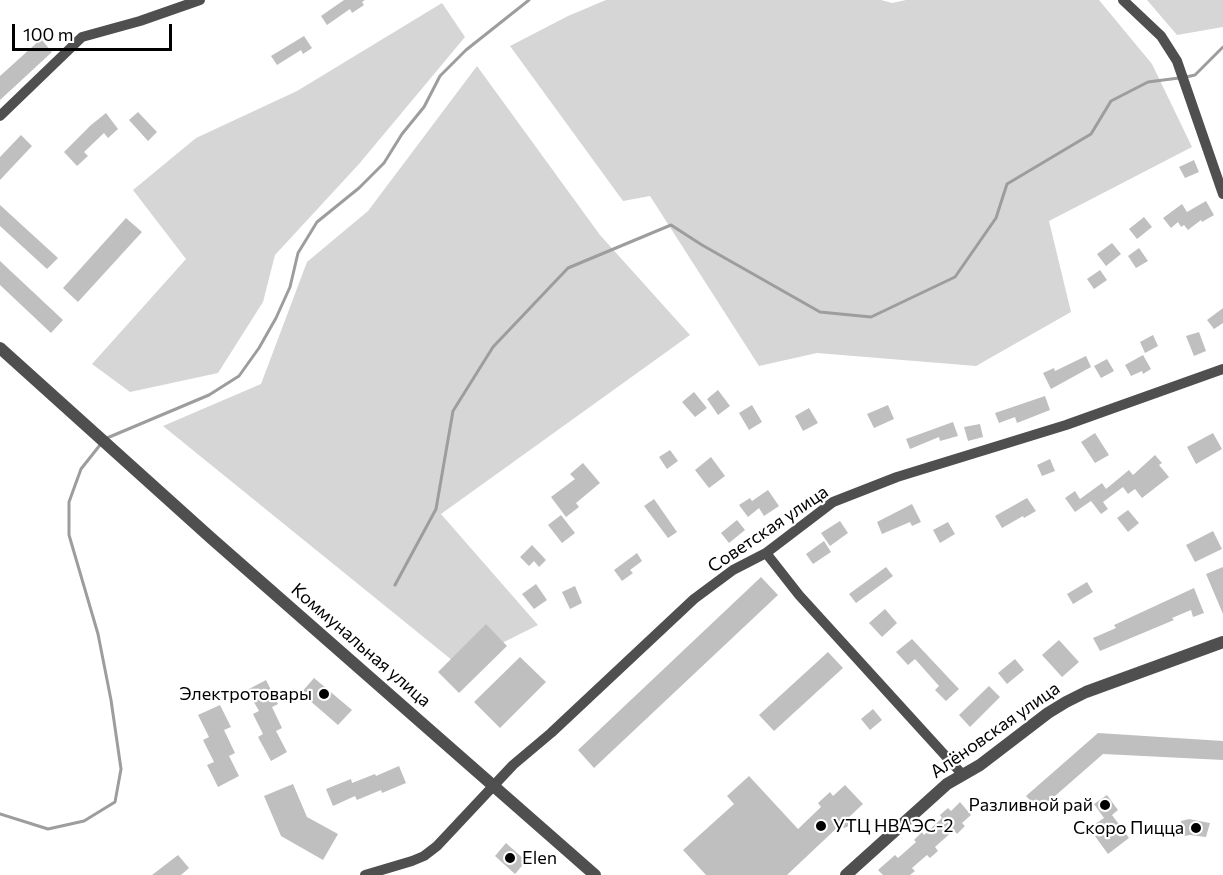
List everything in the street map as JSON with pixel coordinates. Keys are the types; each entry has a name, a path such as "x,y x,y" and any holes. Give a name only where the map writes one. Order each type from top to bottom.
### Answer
{"street":[{"path":"0,116 82,37 140,21 200,0"},
{"path":"1123,0 1161,36 1177,61 1223,194"},
{"name":"Коммунальная улица","path":"0,348 211,538 595,875"},
{"name":"Советская улица","path":"365,875 412,861 424,856 437,846 494,784 694,599 733,570 766,553 833,502 897,477 1066,425 1223,369"},
{"path":"766,553 799,595 962,774"},
{"name":"Алёновская улица","path":"846,875 946,784 980,765 1048,713 1086,692 1223,642"}],"shaded area":[{"path":"606,0 881,0 892,3 906,0 1099,0 1152,64 1192,147 1049,221 1071,312 976,366 817,353 759,366 650,196 623,201 510,46 568,16"},
{"path":"1147,0 1223,0 1223,27 1177,35"},
{"path":"442,3 465,37 359,164 275,255 263,302 218,373 130,392 92,364 186,259 133,190 196,138 297,91"},
{"path":"477,66 600,235 690,335 441,514 538,625 458,665 163,426 261,384 307,262 368,211"}],"building":[{"path":"344,0 365,0 362,2 364,5 352,13 350,9 327,25 321,16"},
{"path":"304,36 312,48 303,54 301,50 277,65 271,56"},
{"path":"41,39 52,52 0,100 0,76"},
{"path":"138,112 157,132 148,141 129,120"},
{"path":"106,113 118,129 108,138 104,133 84,152 88,156 77,166 64,152"},
{"path":"21,135 32,146 0,180 0,157"},
{"path":"1194,160 1199,172 1185,178 1179,167"},
{"path":"1206,201 1214,215 1202,222 1201,220 1188,230 1184,225 1181,227 1178,222 1171,228 1163,218 1182,204 1187,212"},
{"path":"0,205 58,258 47,269 0,226"},
{"path":"1144,217 1152,227 1137,239 1129,229"},
{"path":"126,218 142,232 78,302 63,288"},
{"path":"1112,243 1121,254 1106,266 1097,254"},
{"path":"1139,248 1148,261 1136,268 1128,256"},
{"path":"0,261 63,320 51,333 0,285"},
{"path":"1100,270 1107,280 1094,289 1087,279"},
{"path":"1223,308 1223,323 1214,329 1207,320"},
{"path":"1199,332 1206,351 1194,356 1186,336"},
{"path":"1153,335 1158,346 1145,353 1140,342"},
{"path":"1143,355 1151,369 1143,374 1142,371 1131,376 1125,365"},
{"path":"1086,356 1091,367 1051,389 1043,373 1054,368 1055,371"},
{"path":"1107,359 1114,371 1101,378 1094,366"},
{"path":"718,390 730,406 718,415 707,399"},
{"path":"694,392 707,408 695,417 682,402"},
{"path":"1045,396 1050,410 1017,423 1015,417 999,423 995,413"},
{"path":"752,405 762,422 749,430 739,413"},
{"path":"888,405 894,419 874,428 867,414"},
{"path":"809,408 818,423 803,431 795,416"},
{"path":"953,422 958,436 940,441 939,437 910,449 906,439"},
{"path":"980,424 983,437 968,441 964,427"},
{"path":"1095,433 1109,455 1095,463 1081,442"},
{"path":"1213,433 1222,449 1196,464 1187,447"},
{"path":"670,450 678,461 667,469 659,457"},
{"path":"1155,455 1162,463 1159,465 1169,477 1142,498 1135,489 1128,494 1123,487 1103,502 1108,509 1101,514 1091,501 1075,512 1065,498 1075,491 1080,499 1102,483 1106,489 1129,470 1133,475"},
{"path":"711,457 725,476 709,488 695,470"},
{"path":"1050,459 1055,471 1042,476 1037,465"},
{"path":"583,463 600,483 576,503 579,507 566,517 551,497 575,479 570,474"},
{"path":"768,490 779,506 764,516 759,508 748,517 739,505 750,498 752,501"},
{"path":"1027,498 1036,511 1002,528 995,516"},
{"path":"654,499 677,532 668,538 644,506"},
{"path":"912,504 921,522 912,526 910,522 882,534 877,522"},
{"path":"1128,510 1139,523 1128,532 1117,518"},
{"path":"561,515 575,533 562,543 548,525"},
{"path":"737,520 745,530 729,543 721,533"},
{"path":"840,521 848,533 830,546 821,533"},
{"path":"948,522 955,534 940,543 933,530"},
{"path":"1213,531 1222,549 1195,562 1186,545"},
{"path":"824,541 831,552 813,564 806,554"},
{"path":"532,545 546,560 539,567 534,561 529,566 520,557"},
{"path":"637,553 642,561 630,570 633,573 622,581 614,570"},
{"path":"886,567 893,576 856,603 849,594"},
{"path":"1223,567 1223,614 1206,574"},
{"path":"761,577 778,595 594,768 578,750"},
{"path":"1087,582 1093,592 1073,604 1067,594"},
{"path":"536,584 547,600 534,609 522,594"},
{"path":"575,586 582,603 570,609 562,592"},
{"path":"1194,588 1204,613 1193,617 1191,610 1172,618 1174,620 1100,651 1093,638 1116,628 1114,625"},
{"path":"885,609 897,623 882,637 869,623"},
{"path":"486,624 507,646 459,693 438,672"},
{"path":"912,639 959,689 946,701 935,690 939,686 915,659 908,665 896,652"},
{"path":"1059,640 1079,662 1062,677 1042,655"},
{"path":"828,652 843,668 774,731 759,715"},
{"path":"520,657 546,682 500,728 474,702"},
{"path":"1015,659 1024,670 1007,684 998,673"},
{"path":"314,678 352,710 338,725 301,693"},
{"path":"266,680 278,704 272,707 282,728 276,731 287,752 271,761 258,737 263,734 253,714 259,711 247,690"},
{"path":"989,686 1000,697 970,727 959,715"},
{"path":"220,705 231,727 224,730 235,753 229,756 239,776 218,787 207,765 214,762 203,740 209,737 198,715"},
{"path":"873,709 882,720 870,730 861,719"},
{"path":"1098,733 1223,741 1223,760 1103,754 1039,810 1026,796"},
{"path":"399,766 406,783 357,800 355,796 333,806 326,789 351,779 352,783 375,774 376,776"},
{"name":"УТЦ НВАЭС-2","path":"749,776 798,829 821,807 818,803 830,792 833,796 845,785 863,804 848,818 851,822 849,826 844,828 840,825 787,875 706,875 683,850 734,804 727,796"},
{"path":"293,784 307,817 338,834 323,860 281,836 264,796"},
{"path":"1107,795 1118,810 1112,815 1129,838 1108,854 1089,828 1104,818 1094,804"},
{"path":"960,802 971,815 962,823 965,826 957,834 954,830 935,847 938,851 930,858 927,855 912,868 915,871 910,875 883,875 878,870 895,855 898,858 916,842 914,840 922,832 924,835 942,818 940,815 948,808 951,811"},
{"path":"1189,819 1210,823 1206,837 1184,836 1181,821"},
{"name":"Elen","path":"506,843 526,861 515,874 495,856"},
{"path":"178,855 189,868 181,875 152,875"}],"waterway":[{"path":"107,438 209,395 239,376 259,348 276,318 290,287 298,253 317,222 359,188 384,163 402,134 424,107 440,76 466,50 529,0"},
{"path":"1186,77 1195,75 1223,47"},
{"path":"395,585 436,509 453,411 493,347 568,268 671,225 820,312 871,317 955,277 996,218 1007,184 1091,134 1111,101 1148,82 1179,78"},
{"path":"0,814 48,829 84,821 115,802 121,769 111,700 98,634 69,535 69,502 81,469 100,445"}],"place":[{"name":"Электротовары","path":"324,694"},
{"name":"Разливной рай","path":"1105,805"},
{"name":"УТЦ НВАЭС-2","path":"821,826"},
{"name":"Скоро Пицца","path":"1196,828"},
{"name":"Elen","path":"510,858"}]}
